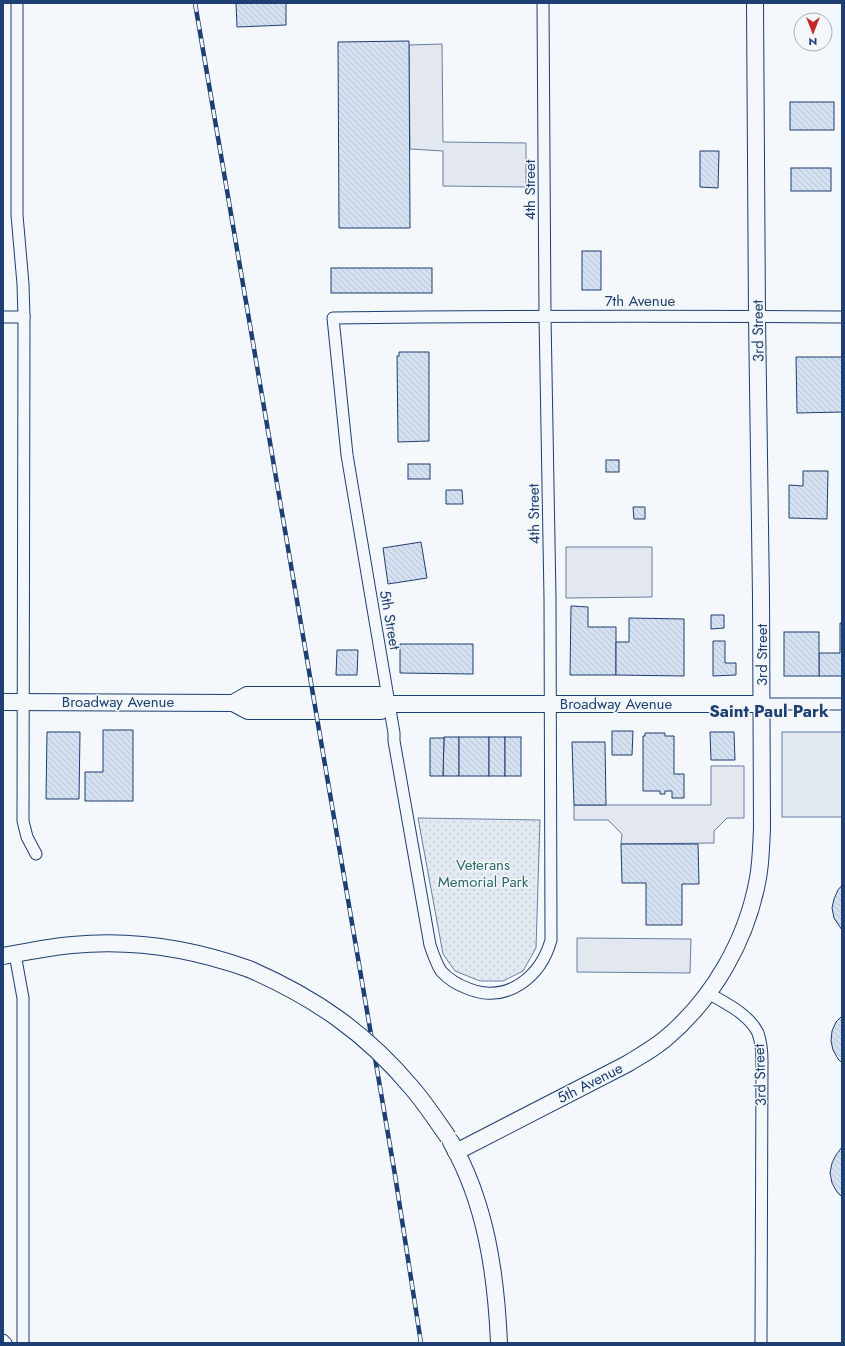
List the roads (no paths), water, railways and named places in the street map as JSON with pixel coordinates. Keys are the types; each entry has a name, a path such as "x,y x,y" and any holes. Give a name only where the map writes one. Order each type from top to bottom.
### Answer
{"street":[{"path":"17,3 17,215 23,284 24,317 23,821 27,837 36,854"},
{"name":"4th Street","path":"492,993 507,990 522,984 542,963 551,940 550,598 543,3"},
{"name":"3rd Street","path":"756,3 757,316 762,704 762,829 758,877 750,911 739,939 726,965 708,993 729,1006 748,1021 758,1033 761,1044 761,1343"},
{"path":"3,317 24,317"},
{"name":"7th Avenue","path":"438,317 842,317"},
{"name":"5th Street","path":"438,317 334,318 347,455 430,945 440,969 448,978 460,986 474,991 492,993"},
{"name":"Broadway Avenue","path":"3,702 233,703 247,695 379,695 389,704 842,704"},
{"path":"23,1343 23,998 9,955 72,945 129,944 164,947 203,955 249,969 294,990 317,1003 358,1032 399,1072 426,1105 448,1137 456,1152 475,1198 490,1251 495,1293 498,1343"},
{"name":"5th Avenue","path":"456,1152 643,1055 673,1032 708,993"},
{"path":"3,1340 6,1343"}],"railway":[{"path":"195,3 395,1175 421,1343"}],"district":[{"name":"Saint Paul Park","path":"769,711"}],"park label":[{"name":"Veterans Memorial Park","path":"483,874"}]}
